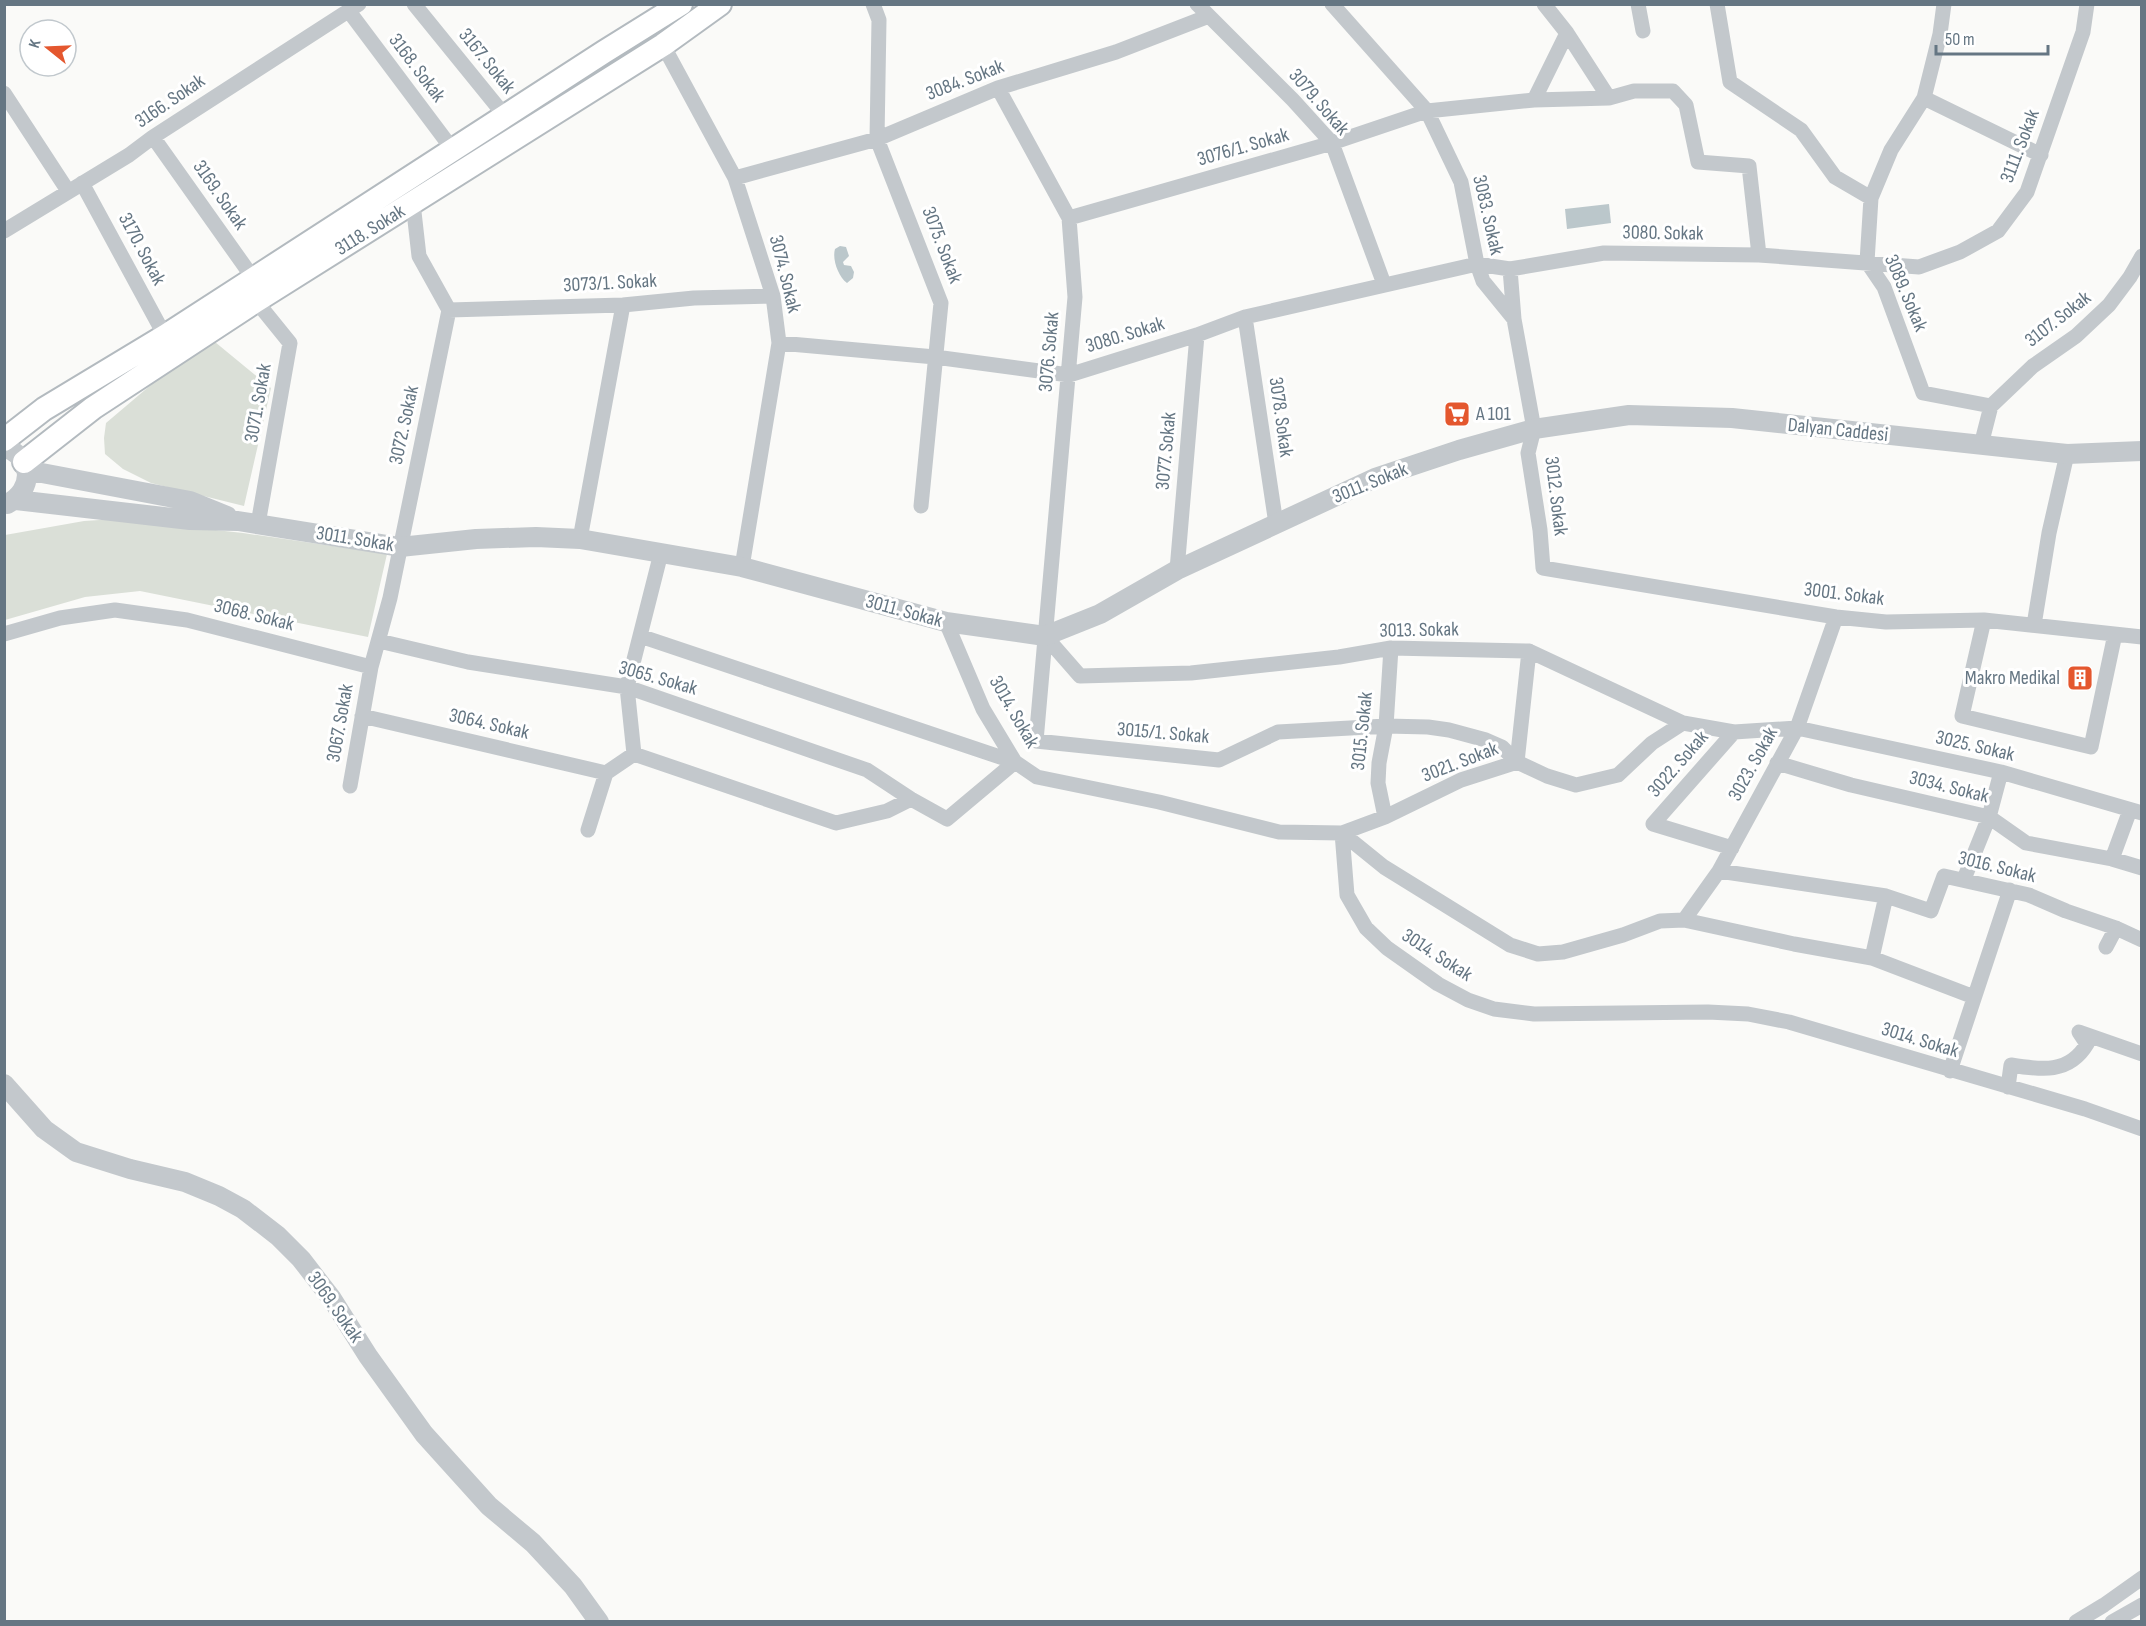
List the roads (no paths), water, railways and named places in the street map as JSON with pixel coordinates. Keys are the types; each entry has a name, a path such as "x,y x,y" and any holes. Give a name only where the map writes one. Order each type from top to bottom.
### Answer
{"main road":[{"name":"3118. Sokak","path":"25,466 93,408 256,301 663,45 720,4"},
{"name":"3118. Sokak","path":"4,440 44,409 165,336 680,5"}],"street":[{"name":"3167. Sokak","path":"414,4 505,116"},
{"name":"3075. Sokak","path":"873,4 879,20 877,139 941,303 921,506"},
{"name":"3079. Sokak","path":"1197,4 1293,100 1332,143 1384,284"},
{"name":"3083. Sokak","path":"1332,4 1426,111 1461,182 1477,264 1483,281 1514,319 1534,429"},
{"path":"1544,4 1567,33 1609,98"},
{"path":"1638,4 1643,31"},
{"path":"1717,4 1730,82 1802,130 1836,177 1871,198"},
{"name":"3089. Sokak","path":"1944,4 1940,34 1924,99 1892,150 1871,198 1867,262 1884,287 1923,393 1991,406"},
{"name":"3111. Sokak","path":"1867,262 1919,267 1960,252 1998,231 2027,192 2084,32 2086,4"},
{"name":"3166. Sokak","path":"4,231 129,155 153,137 353,8"},
{"name":"3168. Sokak","path":"353,8 453,150"},
{"name":"3084. Sokak","path":"735,178 877,139 998,88 1116,52 1209,16"},
{"path":"1534,100 1567,33"},
{"name":"3074. Sokak","path":"663,45 735,178 773,296 779,343 742,567"},
{"name":"3076. Sokak","path":"998,88 1069,218 1075,297 1044,636"},
{"name":"3076/1. Sokak","path":"1069,218 1332,143 1426,111 1534,100 1609,98 1634,92 1673,91 1686,105 1698,162 1749,166 1759,255"},
{"path":"4,93 68,191"},
{"path":"1924,99 2041,155"},
{"name":"3169. Sokak","path":"153,137 252,278"},
{"name":"3170. Sokak","path":"82,183 165,336"},
{"path":"413,203 419,256 449,310"},
{"name":"3080. Sokak","path":"779,343 935,357 1069,375 1197,335 1245,317 1477,264 1510,268 1604,253 1759,255 1867,262"},
{"name":"3107. Sokak","path":"1991,406 2033,366 2076,336 2109,305 2142,256"},
{"path":"1510,268 1514,319"},
{"name":"3073/1. Sokak","path":"449,310 623,305 694,298 773,296"},
{"name":"3071. Sokak","path":"256,301 290,343 258,524"},
{"path":"580,539 623,305"},
{"name":"3072. Sokak","path":"400,548 449,310"},
{"name":"3078. Sokak","path":"1245,317 1276,524"},
{"name":"3077. Sokak","path":"1176,570 1197,335"},
{"path":"1981,445 1991,406"},
{"name":"Dalyan Caddesi","path":"1534,429 1629,415 1732,418 2067,454 2142,451"},
{"name":"3011. Sokak","path":"8,504 190,520 238,521 400,548 476,539 536,537 580,539 742,567 946,622 1044,636 1100,614 1176,570 1375,478 1459,450 1534,429"},
{"name":"3012. Sokak","path":"1534,429 1528,453 1540,530 1543,568"},
{"path":"4,447 14,451 25,466 26,484 8,504"},
{"path":"2034,625 2049,533 2067,454"},
{"name":"3011. Sokak","path":"25,466 190,501 238,521"},
{"path":"371,668 400,548"},
{"path":"634,754 627,687 661,553"},
{"name":"3001. Sokak","path":"1543,568 1836,617 1886,622 1984,620 2142,637"},
{"name":"3068. Sokak","path":"4,634 60,618 115,610 186,620 371,668"},
{"name":"3023. Sokak","path":"1684,920 1719,871 1797,728 1836,617"},
{"path":"1984,620 1962,716 2091,747 2115,634"},
{"name":"3014. Sokak","path":"946,622 983,709 1015,762 1037,777 1159,801 1280,832 1342,832 1347,895 1366,928 1395,954 1438,984 1468,1000 1494,1009 1534,1014 1708,1012 1748,1014 1789,1022 2085,1109 2142,1129"},
{"name":"3065. Sokak","path":"640,636 1015,762"},
{"name":"3013. Sokak","path":"1044,636 1080,676 1191,673 1339,657 1391,648 1529,651 1683,723 1734,732 1797,728"},
{"name":"3015/1. Sokak","path":"1044,636 1036,741 1219,760 1278,732 1386,726"},
{"name":"3065. Sokak","path":"379,641 468,662 627,687 867,770 947,819 1015,762"},
{"name":"3015. Sokak","path":"1385,817 1378,783 1386,726 1391,648"},
{"path":"1517,762 1529,651"},
{"name":"3067. Sokak","path":"351,786 371,668"},
{"name":"3064. Sokak","path":"362,716 606,773"},
{"name":"3021. Sokak","path":"1342,832 1385,817 1461,780 1517,762 1547,776 1576,785 1618,775 1652,743 1683,723"},
{"path":"1386,726 1428,727 1469,735 1502,747 1517,762"},
{"name":"3025. Sokak","path":"1797,728 2001,772 2136,812"},
{"name":"3022. Sokak","path":"1732,848 1653,824 1734,732"},
{"path":"588,830 606,773 634,754"},
{"path":"634,754 836,823 887,811 910,798"},
{"name":"3034. Sokak","path":"1777,763 1851,785 1989,817 2026,843 2112,859 2142,868"},
{"path":"1964,879 1989,817 2001,772"},
{"path":"2112,859 2136,812"},
{"path":"1342,832 1384,867 1510,945 1538,954 1563,952 1623,935 1660,921 1684,920 1872,958 1974,997"},
{"name":"3016. Sokak","path":"1719,871 1887,896 1931,911 1944,876 1964,879 2029,895 2066,911 2116,927 2142,940"},
{"path":"1950,1071 2010,890"},
{"path":"1872,958 1887,896"},
{"path":"2106,947 2116,927"},
{"path":"2008,1087 2011,1065 2053,1069 2081,1054 2087,1044 2079,1032 2142,1054"},
{"name":"3069. Sokak","path":"4,1084 44,1129 76,1152 130,1169 185,1182 219,1196 243,1209 278,1236 301,1259 332,1299 368,1356 424,1434 489,1506 533,1543 573,1586 599,1622"},
{"path":"2076,1622 2142,1578"},
{"path":"2112,1622 2142,1605"}],"place":[{"name":"A 101","path":"1457,414"},
{"name":"Makro Medikal","path":"2080,678"}]}
